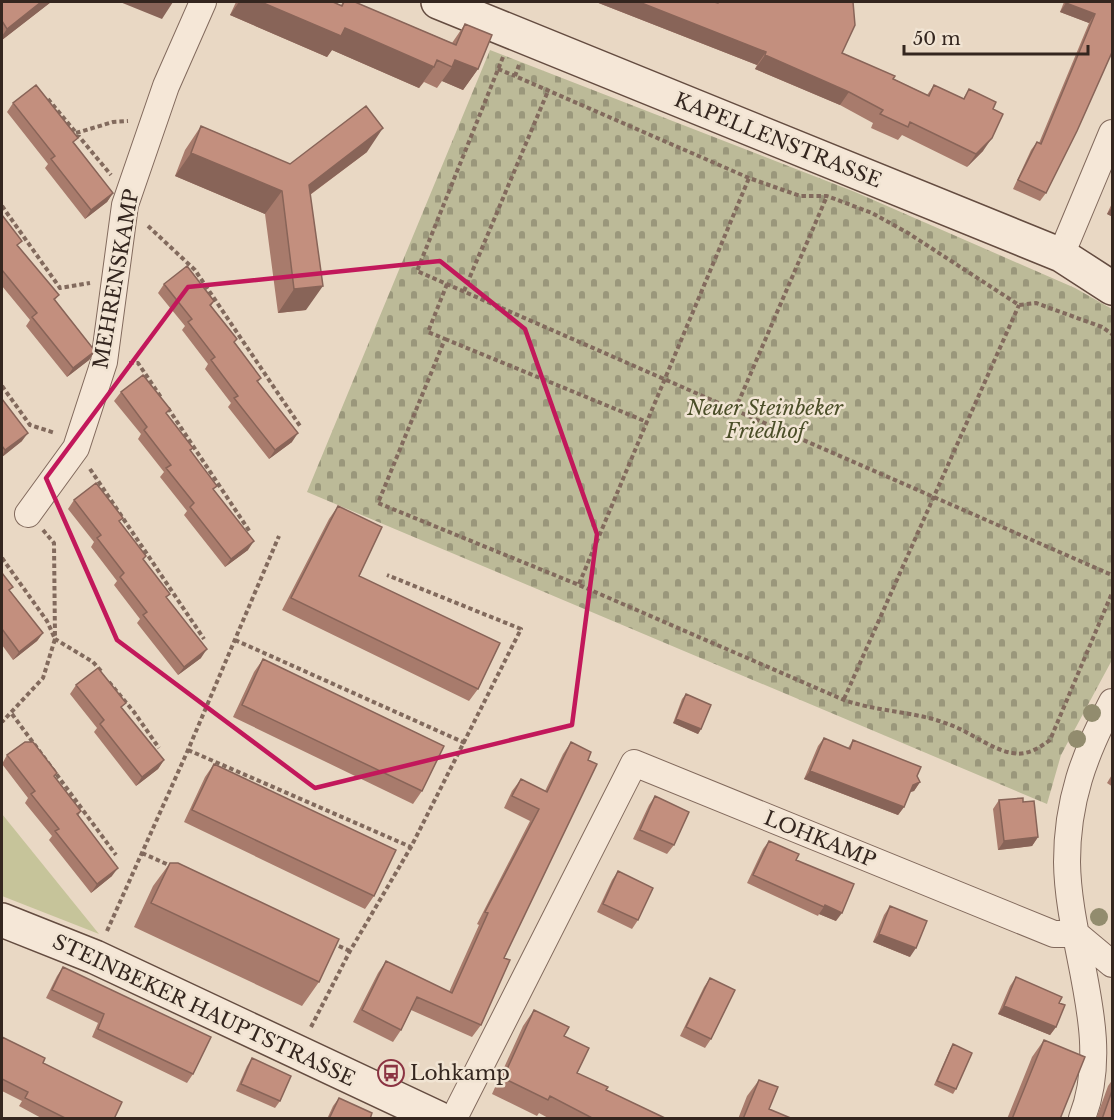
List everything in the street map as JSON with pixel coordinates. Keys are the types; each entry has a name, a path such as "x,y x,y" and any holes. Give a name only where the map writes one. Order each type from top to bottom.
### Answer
{"street":[{"name":"MEHRENSKAMP","path":"28,514 78,444 104,362 127,201 154,120 203,2"},
{"name":"KAPELLENSTRASSE","path":"438,2 1061,255 1113,288"},
{"path":"1061,255 1113,133"},
{"path":"1082,1119 1090,1098 1094,1036 1076,934 1067,864 1071,802 1090,744 1113,702"},
{"name":"LOHKAMP","path":"454,1119 634,763 1054,934 1076,934"},
{"name":"STEINBEKER HAUPTSTRASSE","path":"2,920 95,957 438,1119"},
{"path":"1076,934 1113,964"}],"path":[{"path":"522,36 498,69 417,271 1113,574"},
{"path":"515,76 522,36"},
{"path":"498,69 749,178 801,196 827,196 872,213 908,232 1018,305 1036,303 1102,327 1113,334"},
{"path":"464,291 548,91"},
{"path":"48,99 76,132 127,201 195,270 300,426"},
{"path":"76,132 113,122 154,120"},
{"path":"579,585 749,178"},
{"path":"735,410 827,196"},
{"path":"2,206 60,288 115,279"},
{"path":"447,284 428,332 647,422"},
{"path":"844,700 1018,305"},
{"path":"445,339 378,503 579,585 844,700 864,707 912,713 949,724 1013,753 1036,751 1050,740 1113,592"},
{"path":"104,362 138,363 250,532"},
{"path":"2,387 30,425 78,444 204,639"},
{"path":"95,957 188,750 279,536"},
{"path":"2,722 12,714 43,678 55,639 54,543"},
{"path":"2,558 47,621 55,639 93,662 134,712 159,748"},
{"path":"298,1051 350,951 411,847 521,629 387,575"},
{"path":"235,640 465,743"},
{"path":"12,714 116,855"},
{"path":"188,750 411,847"},
{"path":"142,852 173,867"},
{"path":"329,941 350,951"}],"highlighted area":[{"path":"440,261 525,329 597,534 572,725 315,788 117,640 46,478 188,287"}],"shaded area":[{"path":"2,814 99,934 2,896"}],"green space":[{"name":"Neuer Steinbeker Friedhof","path":"490,50 855,192 1075,288 1112,309 1112,660 1061,755 1047,804 307,492"}],"building":[{"path":"2,2 41,2 7,29 2,21"},
{"path":"261,2 333,2 342,6 344,2 355,2 456,45 465,24 492,35 478,69 455,60 452,67 437,60 434,67 345,28 341,36"},
{"path":"639,2 853,2 855,25 842,53 895,76 893,79 929,96 934,85 964,99 969,89 996,102 993,109 1003,114 992,138 976,154 910,122 908,127 880,114 883,110 849,92 765,55 766,52"},
{"path":"1067,2 1113,2 1113,50 1046,193 1018,180 1037,142 1041,144 1095,14"},
{"path":"36,85 78,138 73,142 113,193 91,210 51,159 55,156 13,103"},
{"path":"366,106 383,128 309,185 323,286 294,289 282,191 191,153 201,126 290,164"},
{"path":"2,215 22,241 17,245 59,295 54,299 95,351 73,368 32,317 37,313 2,270"},
{"path":"187,266 214,301 210,305 237,339 234,342 261,378 257,381 298,433 275,450 234,398 238,396 211,360 215,357 188,322 192,319 164,284"},
{"path":"143,375 170,409 166,413 193,448 190,450 217,486 213,489 254,541 231,559 190,507 194,503 166,468 171,465 144,430 147,427 121,392"},
{"path":"2,399 28,433 5,450 2,446"},
{"path":"96,483 123,518 119,521 146,556 143,559 170,594 166,597 207,649 184,667 143,615 147,612 120,577 124,573 97,538 101,535 74,500"},
{"path":"338,506 382,527 359,576 500,643 478,689 291,598"},
{"path":"2,573 13,587 9,590 43,633 19,652 2,629"},
{"path":"263,659 444,746 422,791 242,705"},
{"path":"98,668 126,703 121,707 164,760 142,777 100,724 104,720 76,685"},
{"path":"686,694 711,705 701,729 676,719"},
{"path":"824,738 850,749 853,740 921,767 917,776 920,782 913,785 904,807 810,771"},
{"path":"25,742 33,742 57,773 54,776 81,811 77,814 118,868 97,884 55,831 59,829 31,794 35,791 7,755"},
{"path":"571,742 591,752 588,760 597,764 504,958 510,960 481,1025 417,997 401,1030 362,1010 386,961 452,993 488,913 485,912 539,809 512,796 521,779 547,792"},
{"path":"214,764 396,850 374,896 192,810"},
{"path":"655,796 689,812 674,845 640,830"},
{"path":"1023,798 1023,802 1034,801 1038,837 1004,841 999,800"},
{"path":"769,841 799,854 796,860 854,884 842,913 753,875"},
{"path":"170,863 178,863 339,939 319,982 151,903"},
{"path":"618,871 653,888 638,920 603,904"},
{"path":"890,906 927,921 916,948 879,934"},
{"path":"63,967 211,1037 193,1074 98,1029 104,1014 52,990"},
{"path":"1016,977 1062,997 1059,1003 1065,1005 1056,1027 1004,1006"},
{"path":"710,978 735,990 711,1039 686,1027"},
{"path":"534,1010 569,1027 564,1036 589,1048 577,1073 608,1087 606,1090 667,1119 594,1119 550,1096 548,1100 503,1078"},
{"path":"2,1037 45,1058 43,1063 122,1102 114,1119 67,1119 25,1098 28,1092 2,1079"},
{"path":"1044,1040 1085,1057 1060,1119 1012,1119"},
{"path":"953,1044 972,1053 956,1089 937,1081"},
{"path":"252,1058 291,1076 280,1101 241,1084"},
{"path":"759,1080 778,1087 769,1109 793,1119 743,1119"},
{"path":"1113,1088 1113,1119 1102,1119"},
{"path":"339,1098 372,1113 370,1119 329,1119"}],"place":[{"name":"Lohkamp","path":"391,1073"}]}
